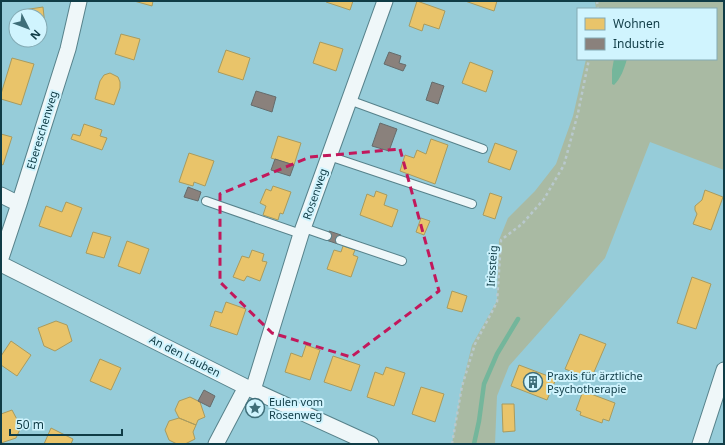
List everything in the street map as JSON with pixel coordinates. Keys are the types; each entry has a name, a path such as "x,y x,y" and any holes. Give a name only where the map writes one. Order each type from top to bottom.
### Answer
{"street":[{"name":"Ebereschenweg","path":"1,258 68,49 78,1"},
{"name":"Rosenweg","path":"216,444 249,388 302,231 385,1"},
{"path":"1,195 19,204"},
{"name":"An den Lauben","path":"1,264 249,388 371,444"},
{"path":"700,444 724,370"}],"lane":[{"path":"349,100 483,149"},
{"path":"329,156 472,204"},
{"path":"206,201 302,231 327,236"},
{"path":"340,240 402,261"}],"path":[{"name":"Irissteig","path":"452,444 462,386 475,344 497,302 501,240 522,224 544,199 564,165 578,113 589,60"}],"highlighted area":[{"path":"400,149 439,291 351,357 272,333 220,282 220,194 310,157"}],"shaded area":[{"path":"595,1 724,1 724,170 650,142 605,258 509,366 497,396 495,444 452,444 462,385 472,345 497,301 499,240 508,218 535,191 556,164 573,116 586,60 717,60 717,8 596,8"},
{"path":"614,60 627,60 620,76 614,85 612,84"}],"building: Wohnen":[{"path":"134,1 153,1 152,6"},
{"path":"353,1 350,10 326,2"},
{"path":"417,1 445,11 439,29 424,24 422,31 409,26"},
{"path":"465,1 497,1 494,11"},
{"path":"121,34 140,39 134,60 115,54"},
{"path":"320,42 343,49 336,71 313,63"},
{"path":"226,50 250,58 243,80 218,72"},
{"path":"12,58 34,64 21,105 1,99 1,94"},
{"path":"470,62 493,71 486,92 462,83"},
{"path":"110,73 118,77 120,82 120,88 114,105 95,99 100,81 104,75"},
{"path":"84,124 102,130 100,136 107,138 102,150 71,139 73,134 80,136"},
{"path":"1,134 12,137 3,165 1,164"},
{"path":"278,136 301,143 294,165 271,158"},
{"path":"431,139 448,145 435,184 400,171 405,155 414,158 417,150 426,154"},
{"path":"495,143 517,151 510,170 488,162"},
{"path":"189,153 214,161 205,186 194,182 193,186 179,182"},
{"path":"273,186 291,192 283,214 280,213 278,220 263,215 266,206 260,203 266,189 271,191"},
{"path":"705,190 723,197 711,230 693,224 697,214 695,206 702,200"},
{"path":"376,191 387,195 384,205 398,210 392,227 360,215 367,194 374,197"},
{"path":"490,193 502,197 495,219 483,215"},
{"path":"66,202 82,208 71,237 39,226 46,206 62,212"},
{"path":"421,218 430,221 424,235 416,232"},
{"path":"93,232 111,237 104,258 86,253"},
{"path":"127,241 149,249 140,274 118,266"},
{"path":"343,246 355,250 353,255 358,257 351,277 327,269 334,250 341,252"},
{"path":"252,250 264,254 262,261 267,262 260,281 247,276 244,281 233,277 242,256 249,258"},
{"path":"692,277 711,284 696,329 677,323"},
{"path":"452,291 467,296 462,312 447,308"},
{"path":"226,302 246,309 237,335 210,326 215,311 222,313"},
{"path":"56,321 67,325 72,341 55,351 44,346 38,328"},
{"path":"580,334 606,344 591,379 565,369"},
{"path":"11,341 31,355 17,376 1,365 1,356"},
{"path":"306,345 320,350 310,380 285,372 291,353 302,357"},
{"path":"333,356 360,365 351,391 324,382"},
{"path":"100,359 121,368 111,390 90,381"},
{"name":"Praxis für ärztliche Psychotherapie","path":"519,365 556,379 547,400 511,386"},
{"path":"386,367 405,373 394,406 367,397 375,372 383,375"},
{"path":"421,387 444,394 435,422 412,414"},
{"path":"583,391 615,403 609,421 603,419 602,423 580,415 581,412 576,410"},
{"path":"190,397 200,402 205,417 198,420 196,425 179,418 175,410 179,401"},
{"path":"502,404 514,404 515,431 503,432"},
{"path":"12,410 21,427 16,438 1,443 1,414"},
{"path":"179,418 196,425 193,432 195,439 185,444 177,444 169,440 165,430 169,421"},
{"path":"51,428 73,439 71,444 44,444"}],"building: Industrie":[{"path":"389,52 401,56 399,63 406,65 403,71 384,64"},
{"path":"432,82 444,86 438,104 426,100"},
{"path":"256,91 276,97 272,112 251,105"},
{"path":"380,123 397,129 389,151 372,146"},
{"path":"275,159 294,165 290,176 271,170"},
{"path":"188,187 201,192 198,201 184,197"},
{"path":"329,231 341,235 338,244 326,240"},
{"path":"204,390 215,396 210,407 198,401"}],"waterway":[{"path":"474,444 484,384 497,354 518,319"}],"place":[{"name":"Praxis für ärztliche Psychotherapie","path":"533,382"},
{"name":"Eulen vom Rosenweg","path":"255,408"}]}
